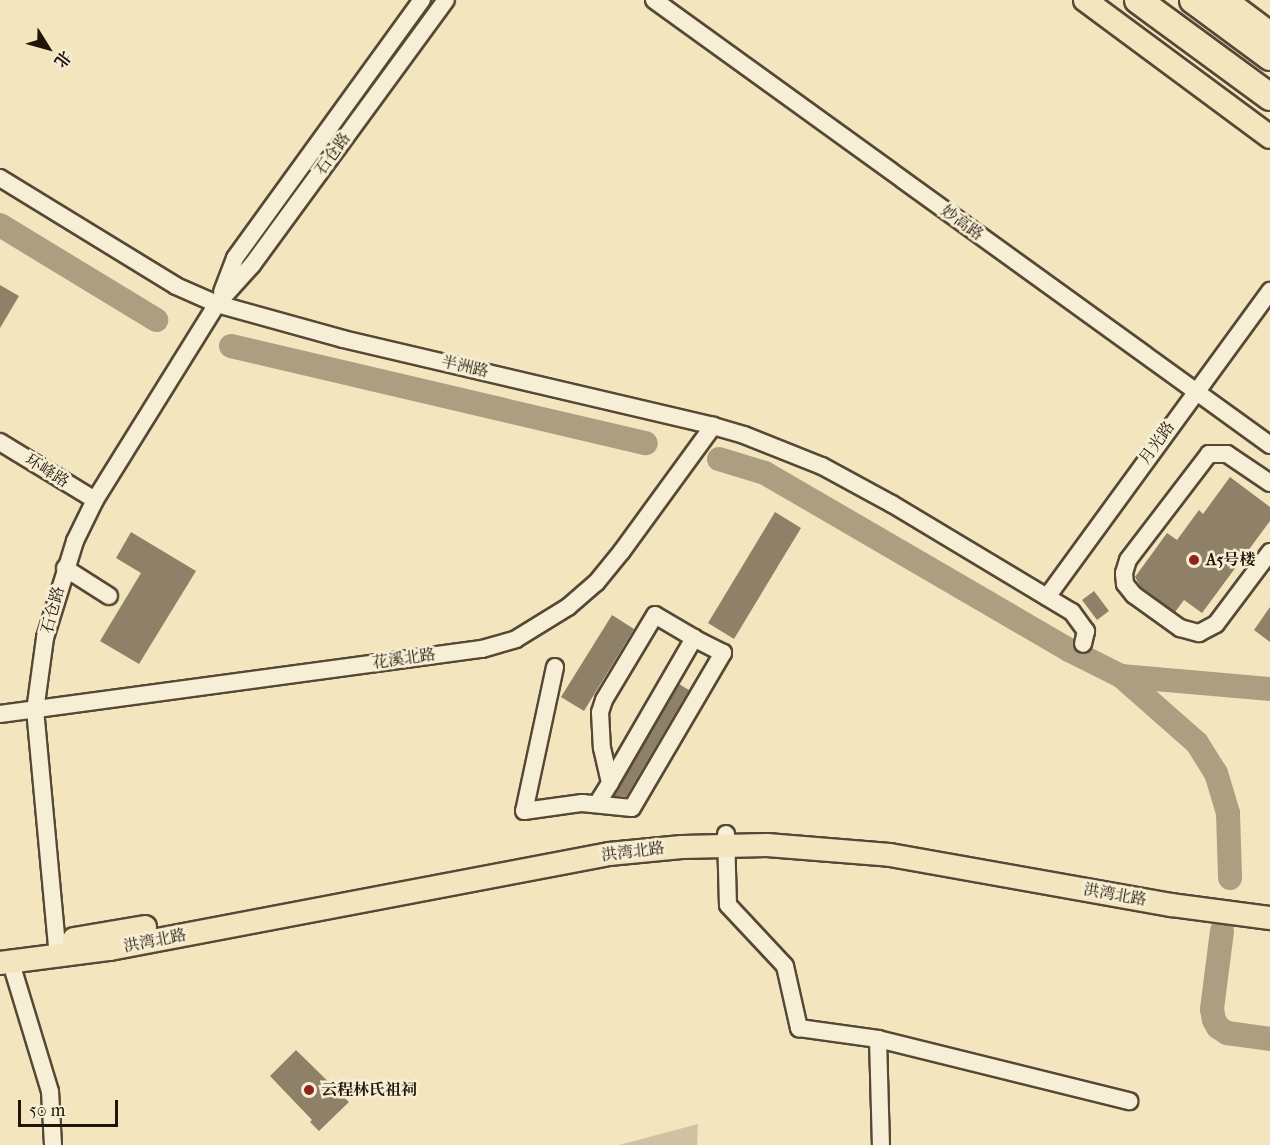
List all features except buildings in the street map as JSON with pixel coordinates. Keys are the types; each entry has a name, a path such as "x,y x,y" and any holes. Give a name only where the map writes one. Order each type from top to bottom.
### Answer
{"highway":[{"path":"1138,0 1270,97"},
{"path":"1193,0 1270,57"}],"main road":[{"path":"1085,0 1270,137"},
{"path":"1226,0 1270,33"},
{"name":"洪湾北路","path":"726,840 803,836 924,847 1079,873 1175,894 1270,906"},
{"name":"洪湾北路","path":"4,959 603,843 654,837 726,840 890,855 1172,905 1270,918"}],"street":[{"name":"石仓路","path":"217,304 235,258 422,0"},
{"name":"石仓路","path":"57,950 35,711 45,638 65,568 95,500 217,304 252,265 446,0"},
{"name":"妙高路","path":"654,0 1270,445"},
{"name":"半洲路","path":"0,178 176,286 217,304 343,339 713,426 788,451 849,479 1047,597 1080,620 1086,631 1083,644"},
{"name":"月光路","path":"1047,597 1270,291"},
{"name":"花溪北路","path":"0,714 482,649 516,639 568,607 596,583 713,426"},
{"name":"环峰路","path":"0,442 95,500"},
{"path":"1270,483 1227,454 1209,454 1128,560 1124,573 1125,584 1134,595 1180,628 1199,633 1216,624 1270,552"},
{"path":"65,568 109,596"},
{"path":"555,667 524,811 564,804 597,804 632,808 723,653 655,615 604,700 600,712 600,727 610,783"},
{"path":"597,804 694,638"},
{"path":"726,840 728,905 785,966 799,1028 878,1039 1129,1101"},
{"path":"4,959 50,1091 53,1145"},
{"path":"878,1039 881,1145"}],"shaded area":[{"path":"698,1124 697,1145 619,1145"}],"waterway":[{"path":"0,225 156,320"},
{"path":"231,346 646,443"},
{"path":"719,459 765,473 1069,650 1121,676 1270,689"},
{"path":"1121,676 1197,743 1216,773 1228,813 1230,878"},
{"path":"1222,931 1212,1009 1214,1020 1218,1027 1227,1033 1270,1039"}],"place":[{"name":"A5号楼","path":"1194,560"},
{"name":"云程林氏祖祠","path":"309,1090"}]}
